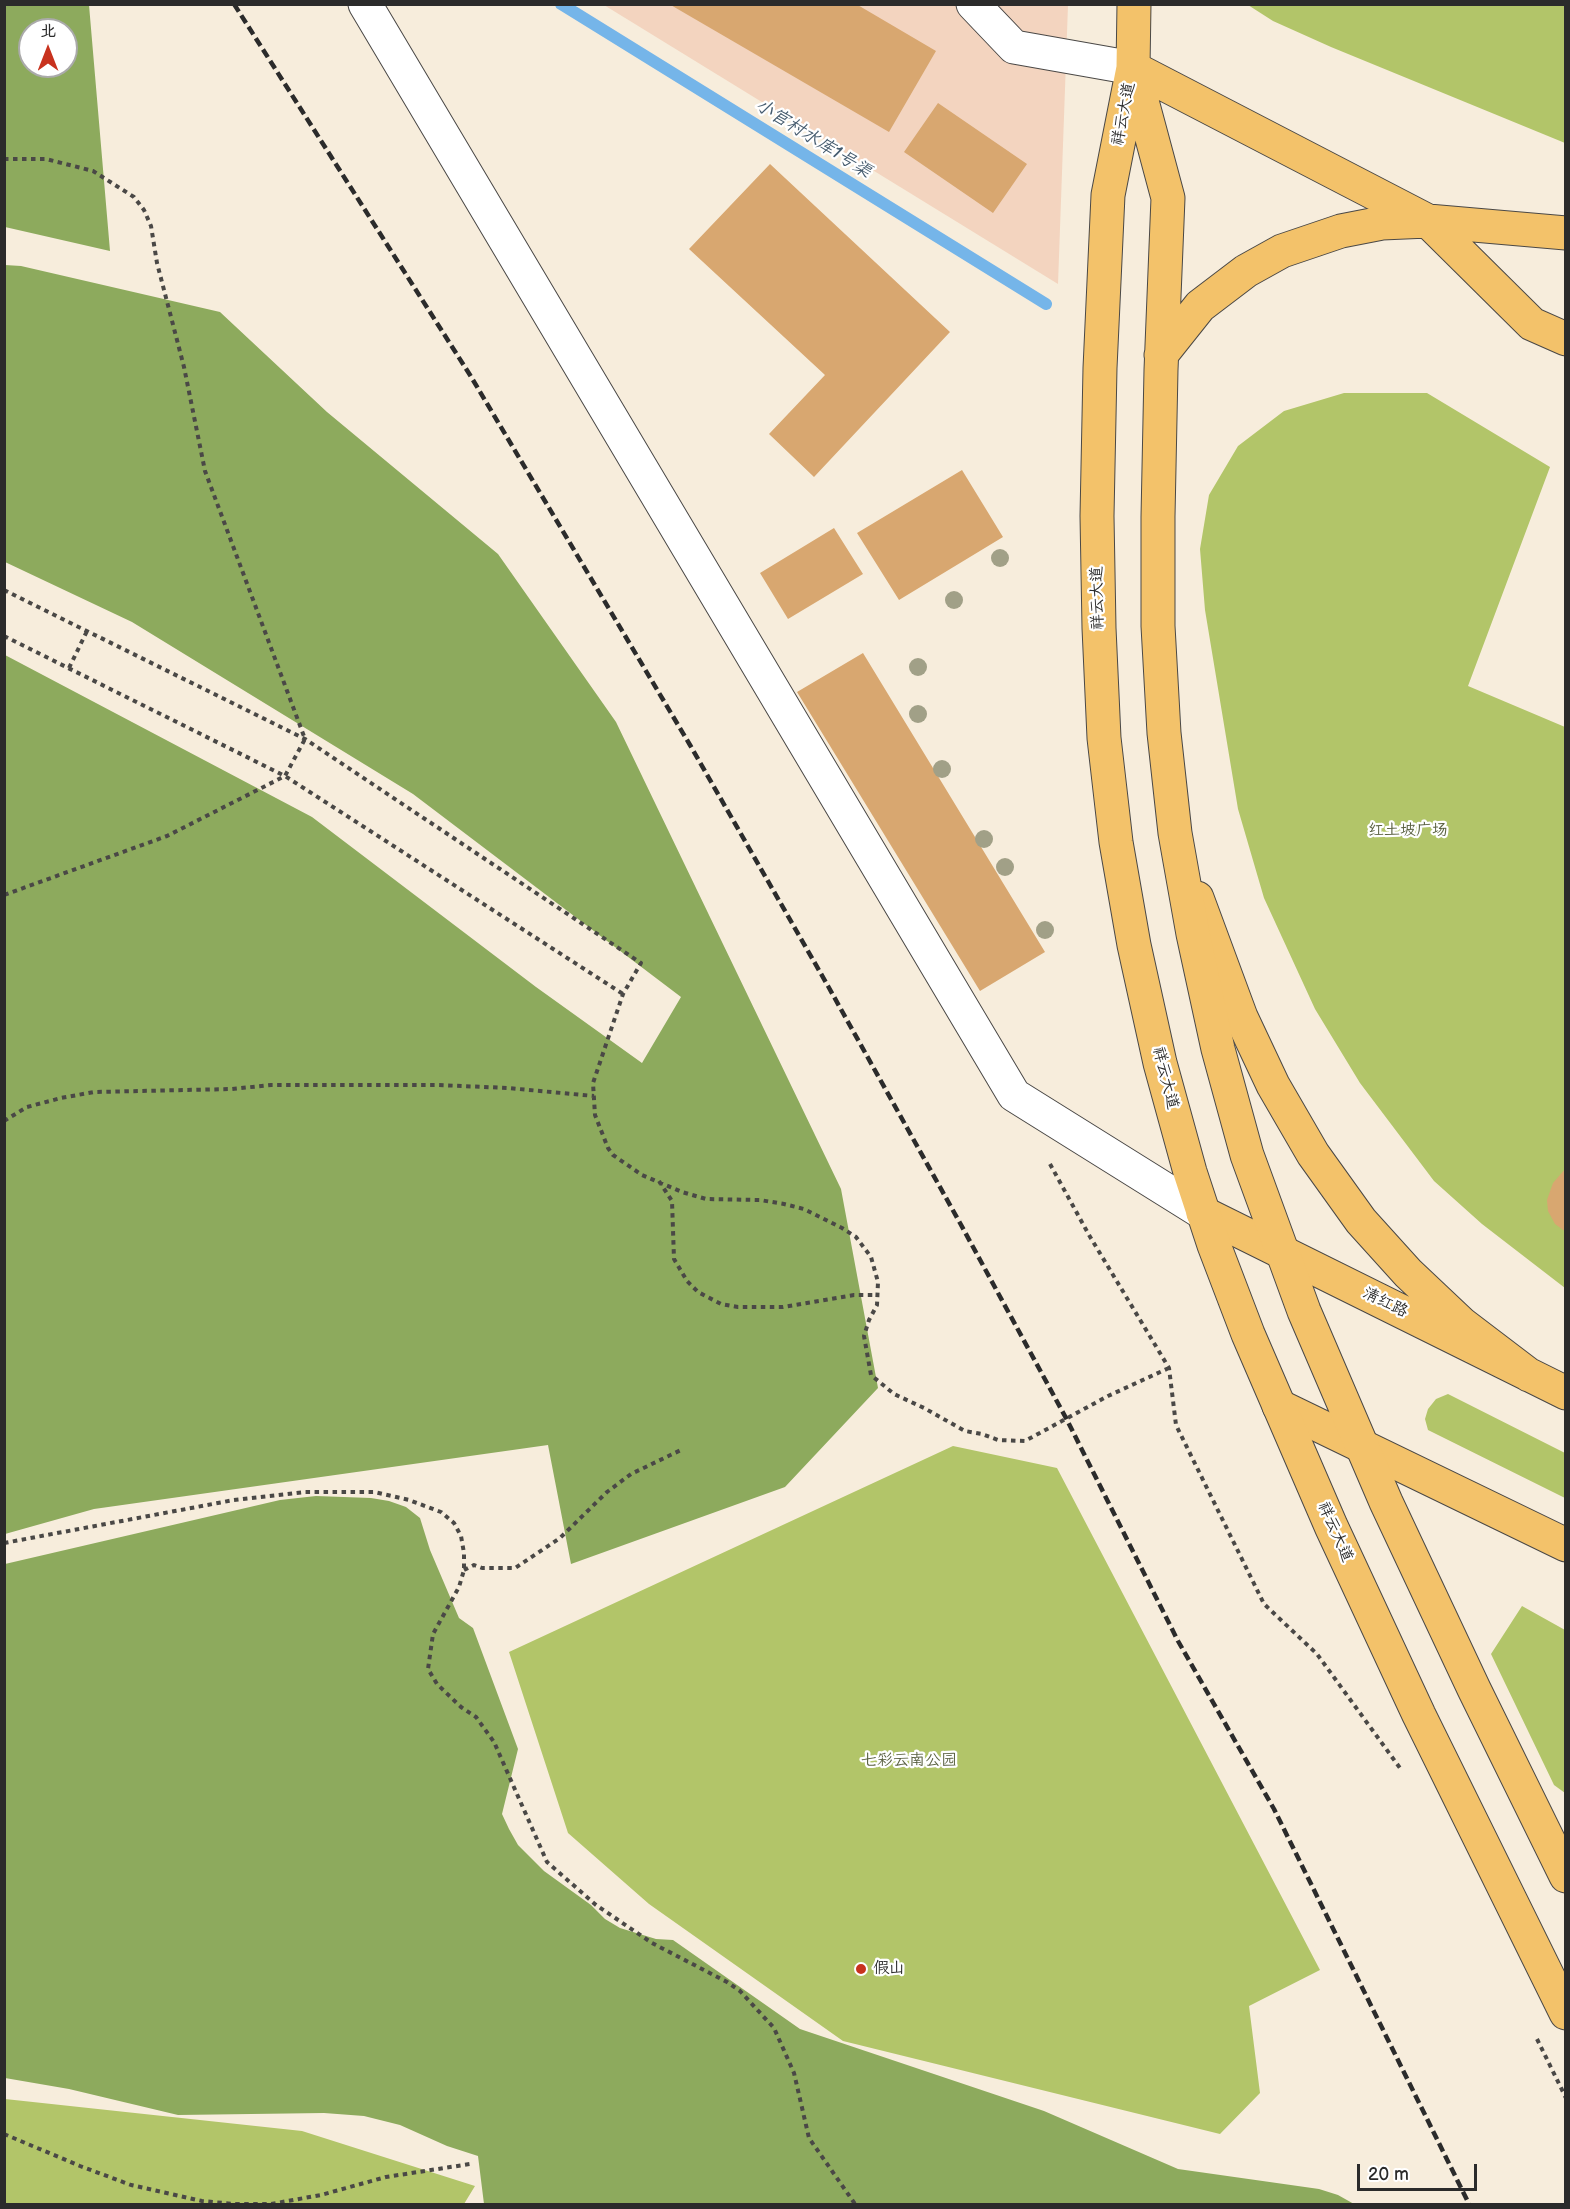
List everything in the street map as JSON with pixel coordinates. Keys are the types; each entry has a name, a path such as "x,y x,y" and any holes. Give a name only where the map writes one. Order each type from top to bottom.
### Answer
{"main road":[{"name":"祥云大道","path":"1134,4 1133,68 1108,195 1097,528 1104,738 1116,842 1134,945 1163,1074 1190,1172 1248,1334 1331,1526 1419,1715 1566,2013"},
{"name":"祥云大道","path":"1133,68 1168,198 1161,355 1158,517 1158,626 1164,733 1175,833 1193,934 1218,1049 1247,1155 1304,1311 1362,1447 1474,1689 1566,1876"},
{"path":"1133,68 1428,221 1532,324 1566,339"},
{"path":"1161,355 1206,301 1246,271 1282,251 1341,231 1382,223 1428,221 1566,234"},
{"path":"1175,833 1209,936 1241,1017 1274,1085 1313,1154 1362,1221 1408,1273 1462,1324 1528,1375"},
{"name":"清红路","path":"1203,1213 1566,1393"},
{"path":"1280,1406 1566,1545"}],"street":[{"path":"365,4 1014,1095 1203,1213"},
{"path":"973,4 1014,47 1133,68"}],"path":[{"path":"4,159 46,159 93,171 134,197 144,210 151,226 157,262 184,367 206,471 305,739 285,776 167,836 4,895"},
{"path":"4,590 305,739 641,963 623,994 593,1083 595,1115 600,1132 613,1155 642,1175 682,1192 706,1199 760,1200 804,1209 856,1237 875,1265 877,1305 864,1336 871,1375 894,1394 965,1431 998,1440 1025,1441 1108,1396 1168,1368"},
{"path":"69,668 87,631"},
{"path":"4,636 285,776 623,994"},
{"path":"4,1121 27,1107 94,1092 232,1089 271,1084 508,1088 594,1096"},
{"path":"1046,1155 1089,1235 1168,1368 1176,1425 1264,1604 1317,1654 1407,1777"},
{"path":"658,1181 672,1202 674,1259 687,1281 698,1293 721,1304 738,1307 783,1307 854,1295 878,1295"},
{"path":"464,1570 474,1565 482,1568 515,1568 560,1538 607,1492 631,1474 681,1450"},
{"path":"4,1543 234,1500 305,1492 374,1492 409,1500 441,1512 454,1523 460,1536 464,1553 464,1570 459,1587 433,1634 428,1669 437,1684 461,1707 476,1717 494,1742 547,1862 596,1905 652,1943 740,1991 774,2028 794,2073 809,2138 855,2205"},
{"path":"1533,2031 1566,2098"},
{"path":"4,2134 131,2185 202,2201 234,2204 271,2204 321,2195 386,2177 470,2164"}],"shaded area":[{"path":"604,5 1068,5 1058,284"}],"green space":[{"path":"5,4 89,5 110,251 5,227"},
{"path":"1248,5 1565,5 1565,143 1331,47 1273,21"},
{"path":"5,265 21,266 220,312 327,412 498,554 616,722 841,1189 878,1388 785,1487 571,1564 548,1445 94,1509 5,1534 5,655 312,817 536,987 642,1063 681,997 413,794 132,622 5,562"},
{"name":"红土坡广场","path":"1344,393 1427,393 1550,467 1468,686 1565,727 1565,1288 1482,1224 1434,1181 1360,1083 1315,1009 1264,898 1238,809 1205,610 1200,549 1209,495 1238,446 1284,411"},
{"path":"1448,1394 1565,1453 1565,1498 1428,1430 1425,1419 1428,1409 1436,1399"},
{"name":"七彩云南公园","path":"953,1446 1057,1468 1320,1970 1249,2006 1260,2093 1220,2134 843,2041 649,1904 568,1833 509,1652"},
{"path":"316,1496 389,1501 406,1507 420,1518 430,1550 459,1618 473,1628 518,1749 502,1814 518,1845 544,1871 591,1905 605,1919 620,1928 656,1939 673,1940 800,2029 1044,2111 1178,2169 1319,2189 1338,2195 1354,2204 484,2204 478,2156 447,2146 400,2125 364,2116 324,2113 178,2115 69,2089 5,2078 5,1564 280,1500"},
{"path":"1522,1606 1565,1630 1565,1793 1554,1785 1491,1654"},
{"path":"5,2099 302,2131 475,2186 464,2204 5,2204"}],"building":[{"path":"669,4 856,4 936,51 889,132"},
{"path":"938,103 1027,164 993,213 904,152"},
{"path":"770,164 950,332 814,477 769,434 825,375 689,249"},
{"path":"962,470 1003,537 899,600 857,533"},
{"path":"834,528 863,574 788,619 760,573"},
{"path":"863,653 1045,952 980,991 797,692"},
{"path":"1566,1168 1566,1232 1555,1224 1548,1211 1547,1200 1553,1183"}],"waterway":[{"name":"小官村水库1号渠","path":"561,4 1046,304"}],"railway":[{"path":"234,4 470,375 690,745 828,986 1066,1418 1178,1641 1274,1809 1469,2204"}],"place":[{"name":"假山","path":"861,1969"}]}
